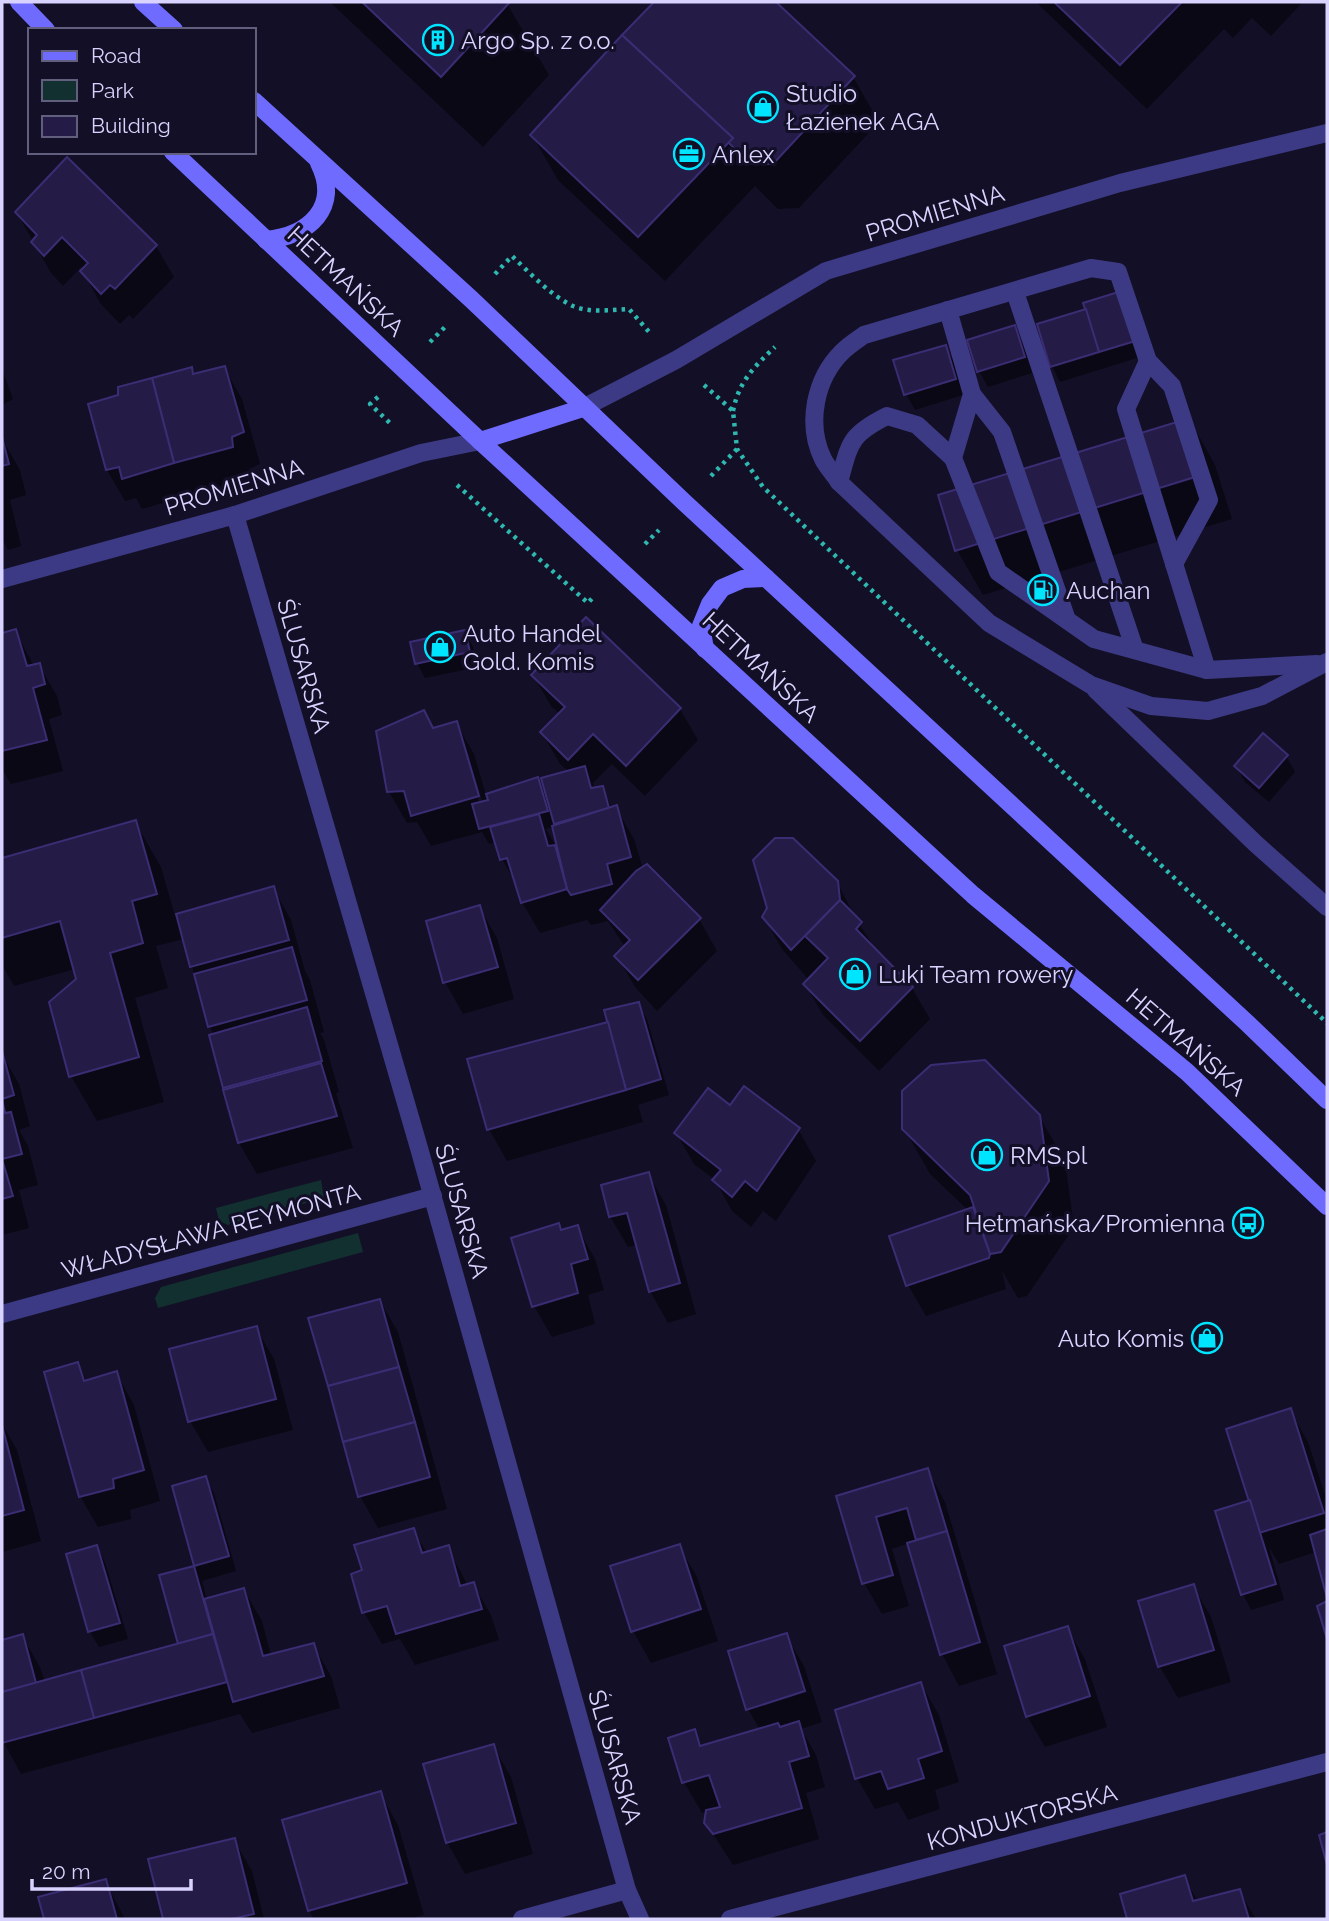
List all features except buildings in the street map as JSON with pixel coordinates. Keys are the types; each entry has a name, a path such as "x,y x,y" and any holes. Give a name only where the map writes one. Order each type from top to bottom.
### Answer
{"main road":[{"path":"19,2 44,28"},
{"path":"143,2 172,28"},
{"path":"256,103 471,299 583,408 1327,1100"},
{"name":"HETMAŃSKA","path":"175,154 480,442 973,895 1187,1072 1327,1206"},
{"path":"266,240 285,238 301,232 314,221 323,206 326,190 324,173 317,158"},
{"path":"480,442 583,408"},
{"path":"705,649 701,626 710,604 722,588 743,579 766,578"}],"street":[{"name":"PROMIENNA","path":"583,408 676,360 826,271 1120,183 1327,133"},
{"path":"1174,564 1209,500 1172,386 1148,361 1118,272 1091,268 864,335 842,352 824,375 815,402 814,431 823,458 839,482 989,623 1091,685 1151,706 1208,711 1262,696 1326,663"},
{"path":"1015,292 1135,650"},
{"path":"948,310 972,394 1002,432 1067,620"},
{"path":"1148,361 1126,409 1207,670"},
{"path":"953,458 972,394"},
{"path":"839,482 850,443 864,427 887,416 918,425 953,458 998,572 1094,639 1207,670 1326,663"},
{"name":"PROMIENNA","path":"2,579 235,515 421,453 480,442"},
{"name":"ŚLUSARSKA","path":"235,515 433,1196 627,1890 640,1919"},
{"path":"1091,685 1256,844 1327,907"},
{"name":"WŁADYSŁAWA REYMONTA","path":"2,1314 433,1196"},
{"name":"KONDUKTORSKA","path":"730,1919 1327,1762"},
{"path":"522,1919 627,1890"}],"path":[{"path":"370,404 588,603"},
{"path":"737,449 763,487 1327,1023"}],"green space":[{"path":"321,1180 324,1198 228,1225 219,1221 216,1208"},
{"path":"358,1233 363,1252 158,1308 155,1298 161,1287"}],"place":[{"name":"Argo Sp. z o.o.","path":"438,40"},
{"name":"Studio Łazienek AGA","path":"763,107"},
{"name":"Anlex","path":"689,154"},
{"name":"Auchan","path":"1043,590"},
{"name":"Auto Handel Gold. Komis","path":"440,647"},
{"name":"Luki Team rowery","path":"855,974"},
{"name":"RMS.pl","path":"987,1155"},
{"name":"Hetmańska/Promienna","path":"1248,1223"},
{"name":"Auto Komis","path":"1207,1338"}]}
